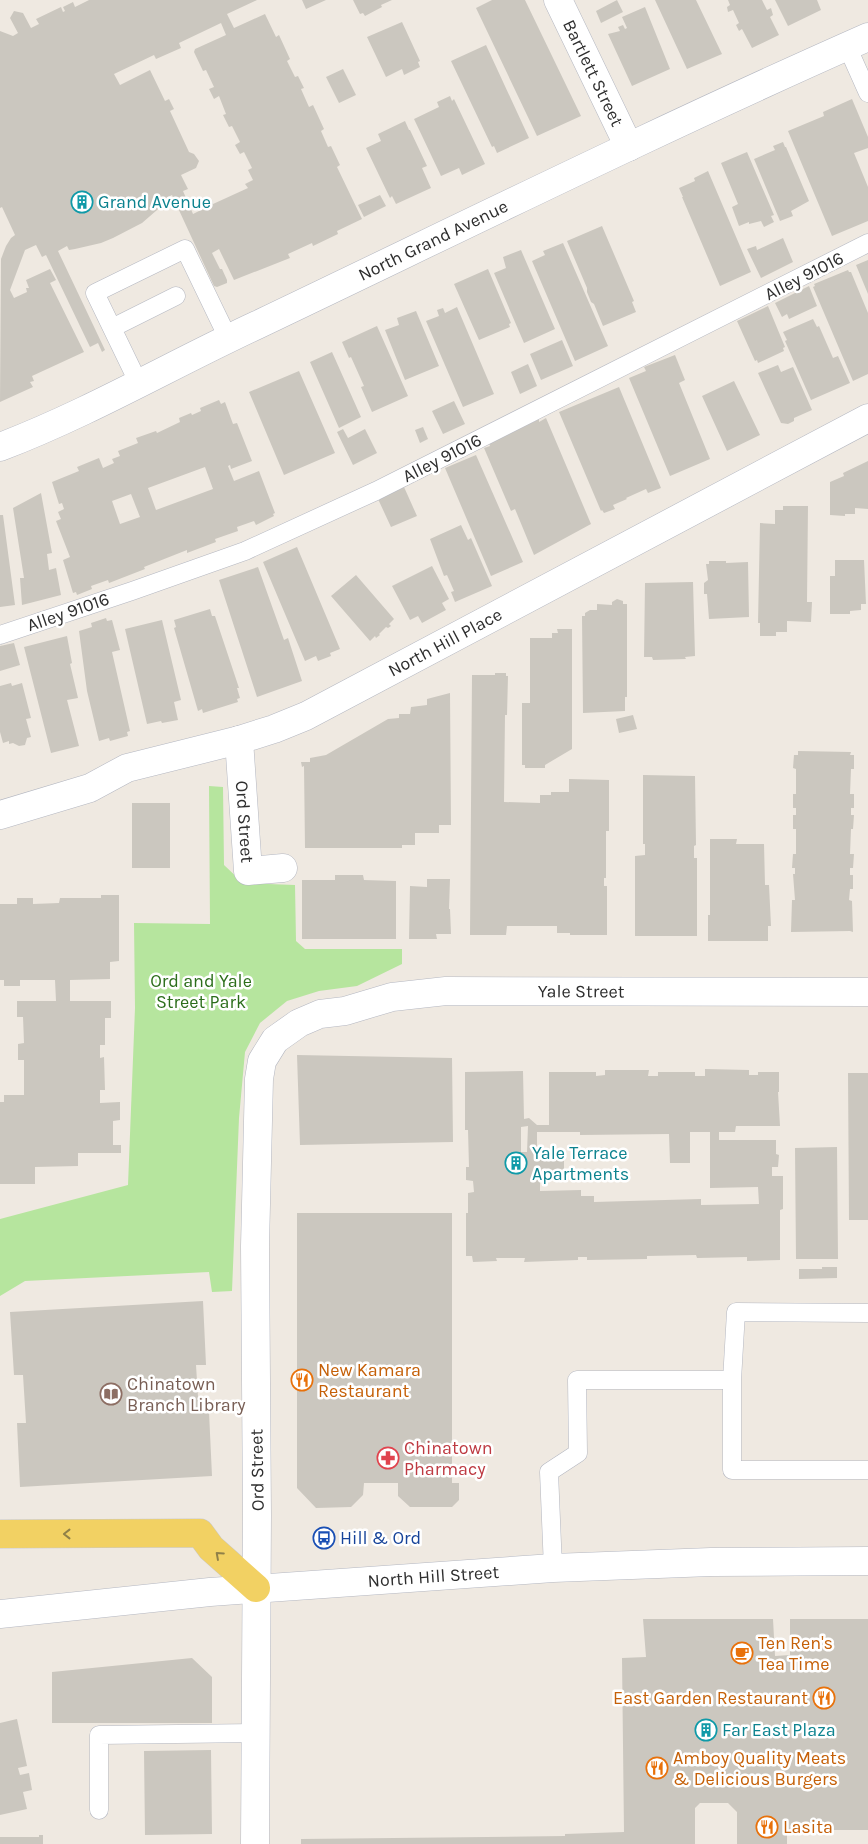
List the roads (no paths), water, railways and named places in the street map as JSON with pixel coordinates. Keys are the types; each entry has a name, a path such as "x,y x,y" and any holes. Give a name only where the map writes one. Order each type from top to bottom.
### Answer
{"main road":[{"path":"0,1534 200,1534 211,1548 256,1588"}],"street":[{"name":"Bartlett Street","path":"558,0 629,148"},
{"name":"North Grand Avenue","path":"0,447 35,434 139,384 228,338 857,41"},
{"name":"North Hill Place","path":"0,815 90,788 127,768 239,740 306,716 868,418"},
{"name":"Ord Street","path":"239,740 248,871 282,868"},
{"name":"Yale Street","path":"299,1023 320,1014 345,1011 392,997 446,991 868,992"},
{"name":"Ord Street","path":"255,1844 257,1515 255,1246 259,1078 262,1061 275,1040 299,1023"},
{"name":"North Hill Street","path":"0,1614 256,1588 553,1568 711,1562 868,1561"}],"lane":[{"path":"857,41 868,93"},
{"name":"Alley 91016","path":"0,635 245,551 376,491 868,243"},
{"path":"139,384 95,292 185,249 228,338"},
{"path":"112,328 176,296"},
{"path":"868,1313 736,1312 732,1380 732,1470 868,1470"},
{"path":"553,1568 549,1472 578,1453 577,1380 732,1380"},
{"path":"99,1810 99,1735 255,1733"}],"place":[{"name":"Grand Avenue","path":"82,202"},
{"name":"Yale Terrace Apartments","path":"516,1163"},
{"name":"New Kamara Restaurant","path":"302,1380"},
{"name":"Chinatown Branch Library","path":"111,1394"},
{"name":"Chinatown Pharmacy","path":"388,1458"},
{"name":"Hill & Ord","path":"324,1538"},
{"name":"Ten Ren's Tea Time","path":"742,1653"},
{"name":"East Garden Restaurant","path":"824,1698"},
{"name":"Far East Plaza","path":"706,1730"},
{"name":"Amboy Quality Meats & Delicious Burgers","path":"657,1768"},
{"name":"Lasita","path":"767,1827"}],"park label":[{"name":"Ord and Yale Street Park","path":"201,991"}]}
